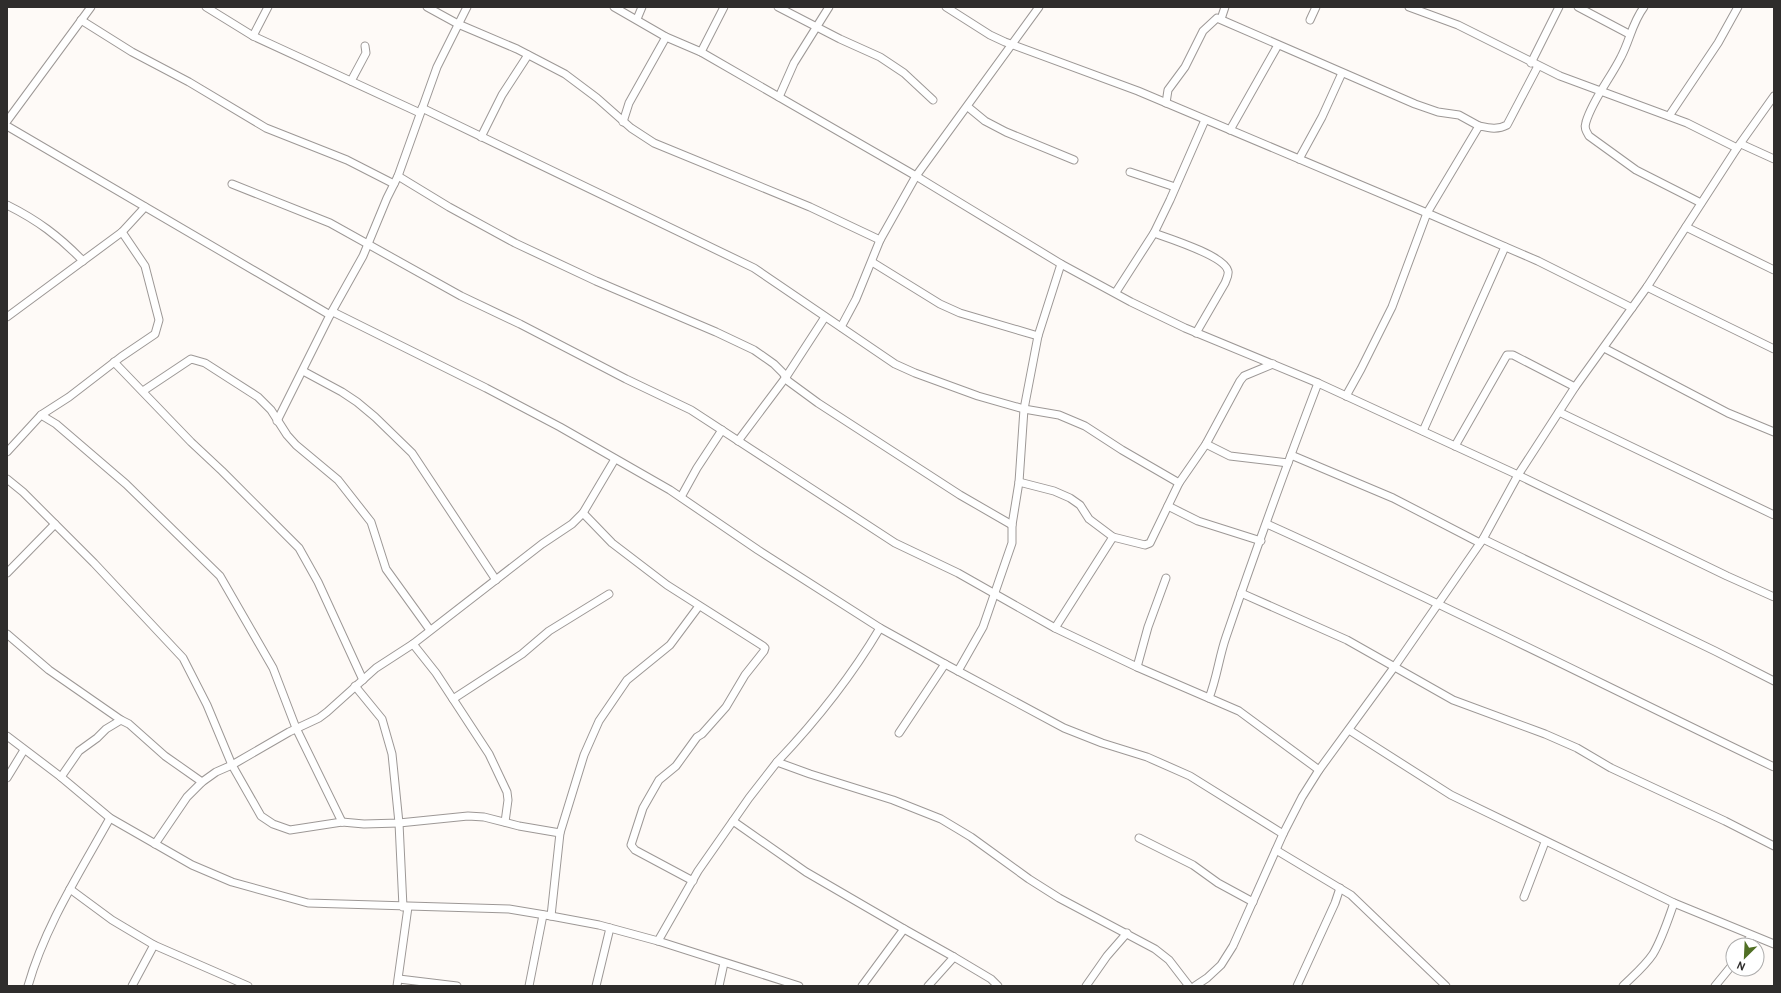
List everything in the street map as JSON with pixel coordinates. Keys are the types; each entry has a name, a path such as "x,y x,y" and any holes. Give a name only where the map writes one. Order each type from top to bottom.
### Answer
{"street":[{"path":"7,121 91,7"},
{"path":"206,7 253,36 351,81 481,137 754,268 861,342 896,364 915,373 978,396 1024,409 1059,415 1085,426 1122,450 1179,483"},
{"path":"253,36 268,7"},
{"path":"427,7 458,24 528,55 565,74 597,98 623,122 654,143 810,208 880,240"},
{"path":"277,421 367,245 398,176 436,67 467,7"},
{"path":"614,7 666,37 701,52 916,176 1061,264 1116,292 1131,302 1196,332 1318,383 1423,431 1518,475 1713,570 1774,597"},
{"path":"636,19 642,7"},
{"path":"701,52 724,7"},
{"path":"778,7 816,28 880,57 904,73 933,100"},
{"path":"779,97 794,63 829,7"},
{"path":"946,7 990,35 1029,52 1166,103 1427,213 1538,261 1632,308"},
{"path":"841,327 856,299 880,240 916,176 968,107 1039,7"},
{"path":"1221,19 1225,7"},
{"path":"1310,20 1316,7"},
{"path":"1409,7 1458,25 1538,66 1601,92 1669,116 1739,146 1774,159"},
{"path":"1531,62 1559,7"},
{"path":"1578,7 1629,34"},
{"path":"1644,7 1635,20 1622,56 1590,111 1585,124 1585,129 1589,136 1636,170 1701,203"},
{"path":"1669,116 1710,55 1738,7"},
{"path":"1166,103 1168,90 1185,67 1203,31 1217,18 1415,104 1438,112 1460,115 1479,126 1493,129 1502,128 1507,125 1538,66"},
{"path":"81,20 132,52 188,82 266,128 346,160 394,184"},
{"path":"623,122 629,103 666,37"},
{"path":"1230,130 1278,45"},
{"path":"351,81 366,53 365,46"},
{"path":"481,137 502,95 528,55"},
{"path":"1299,159 1322,117 1342,73"},
{"path":"1195,986 1216,969 1229,952 1283,834 1302,797 1319,770 1395,666 1482,541 1518,475 1575,387 1647,287 1701,203 1774,96"},
{"path":"968,107 985,121 1006,132 1074,160"},
{"path":"1116,292 1154,233 1204,120"},
{"path":"7,126 145,207 332,313 486,388 615,459 681,497 758,550 880,628 1064,728 1102,743 1147,757 1190,776 1283,834"},
{"path":"1346,396 1392,306 1427,213 1479,126"},
{"path":"1130,172 1175,187"},
{"path":"398,176 449,207 515,243 596,281 696,323 754,350 774,364 788,381 818,403 960,495 1012,525"},
{"path":"232,184 330,223 367,245 409,266 462,296 520,324 626,379 691,410 895,543 996,593 1055,628 1137,667 1239,711 1319,770"},
{"path":"7,205 26,215 62,239 83,261"},
{"path":"7,317 122,232 145,207"},
{"path":"1686,227 1774,270"},
{"path":"7,452 42,415 155,334 159,320 145,266 122,232"},
{"path":"1154,233 1201,250 1228,269 1228,275 1225,283 1196,332"},
{"path":"1423,431 1505,247"},
{"path":"872,262 940,304 960,313 1038,336"},
{"path":"958,671 983,627 1012,543 1012,525 1019,482 1024,409 1038,336 1061,264"},
{"path":"1647,287 1774,349"},
{"path":"738,440 786,377 825,316"},
{"path":"1604,348 1728,413 1774,432"},
{"path":"1455,446 1507,355 1513,355 1575,387"},
{"path":"143,391 188,361 199,361 258,397 271,410 277,421 296,445 338,480 371,522 386,569 430,630"},
{"path":"114,362 191,442 299,548 318,582 363,680"},
{"path":"1019,482 1054,491 1070,498 1080,505 1089,519 1113,538 1148,545 1179,483 1206,444 1240,381 1244,376 1273,364"},
{"path":"303,371 357,402 375,416 412,452 496,580"},
{"path":"1209,698 1216,678 1219,656 1318,383"},
{"path":"1559,412 1774,515"},
{"path":"42,415 56,424 126,484 220,576 273,668 296,728 342,822"},
{"path":"681,497 722,430"},
{"path":"1206,444 1230,456 1288,463"},
{"path":"1291,455 1392,498 1709,648 1774,681"},
{"path":"155,844 187,796 202,782 216,772 232,766 296,728 327,712 376,668 413,644 542,544 572,524 584,513 615,459"},
{"path":"7,479 23,492 55,524 184,658 208,705 232,766 261,816 273,824 290,830 342,822 364,824 399,823 468,816 484,817 560,833"},
{"path":"1168,506 1198,521 1261,541"},
{"path":"584,513 612,543 667,585 765,648 745,675 726,707 702,734 697,737 676,766 660,780 643,808 631,845 635,850 693,881"},
{"path":"7,573 55,524"},
{"path":"1267,524 1438,603 1652,709 1774,767"},
{"path":"1055,628 1113,538"},
{"path":"1137,667 1148,627 1166,578"},
{"path":"1241,593 1347,640 1453,700 1545,734 1577,748 1611,768 1725,821 1774,846"},
{"path":"453,699 522,654 549,631 609,594"},
{"path":"529,986 547,915 560,833 584,755 599,721 627,680 670,645 699,606"},
{"path":"658,941 693,881 733,821 777,762 832,700 866,652 880,628"},
{"path":"7,634 49,670 129,724 165,756 202,782"},
{"path":"413,644 436,673 489,754 504,784 508,800 505,822"},
{"path":"899,733 945,664"},
{"path":"355,686 382,719 392,754 405,907 398,983 457,986"},
{"path":"61,777 79,751 97,738 106,729 121,720"},
{"path":"1349,730 1451,795 1545,842 1674,902 1751,936 1774,944"},
{"path":"7,736 61,777 110,818 192,865 232,882 308,903 508,909 547,915 610,928 658,941 799,986"},
{"path":"7,778 24,750"},
{"path":"777,762 893,800 941,819 972,837 1029,879 1059,898 1155,949 1168,960 1189,986"},
{"path":"28,986 36,958 70,889 110,818"},
{"path":"733,821 806,872 954,957 991,979 998,986"},
{"path":"1139,838 1194,865 1218,883 1253,902"},
{"path":"1524,896 1545,842"},
{"path":"1276,850 1351,895 1446,986"},
{"path":"1297,986 1335,903 1340,888"},
{"path":"70,889 112,920 154,945 246,986"},
{"path":"1623,986 1639,971 1653,954 1665,928 1674,902"},
{"path":"596,986 610,928"},
{"path":"862,986 904,929"},
{"path":"1086,986 1107,956 1127,933"},
{"path":"132,986 154,945"},
{"path":"928,986 954,957"},
{"path":"719,986 724,963"},
{"path":"1715,986 1725,974"}]}
